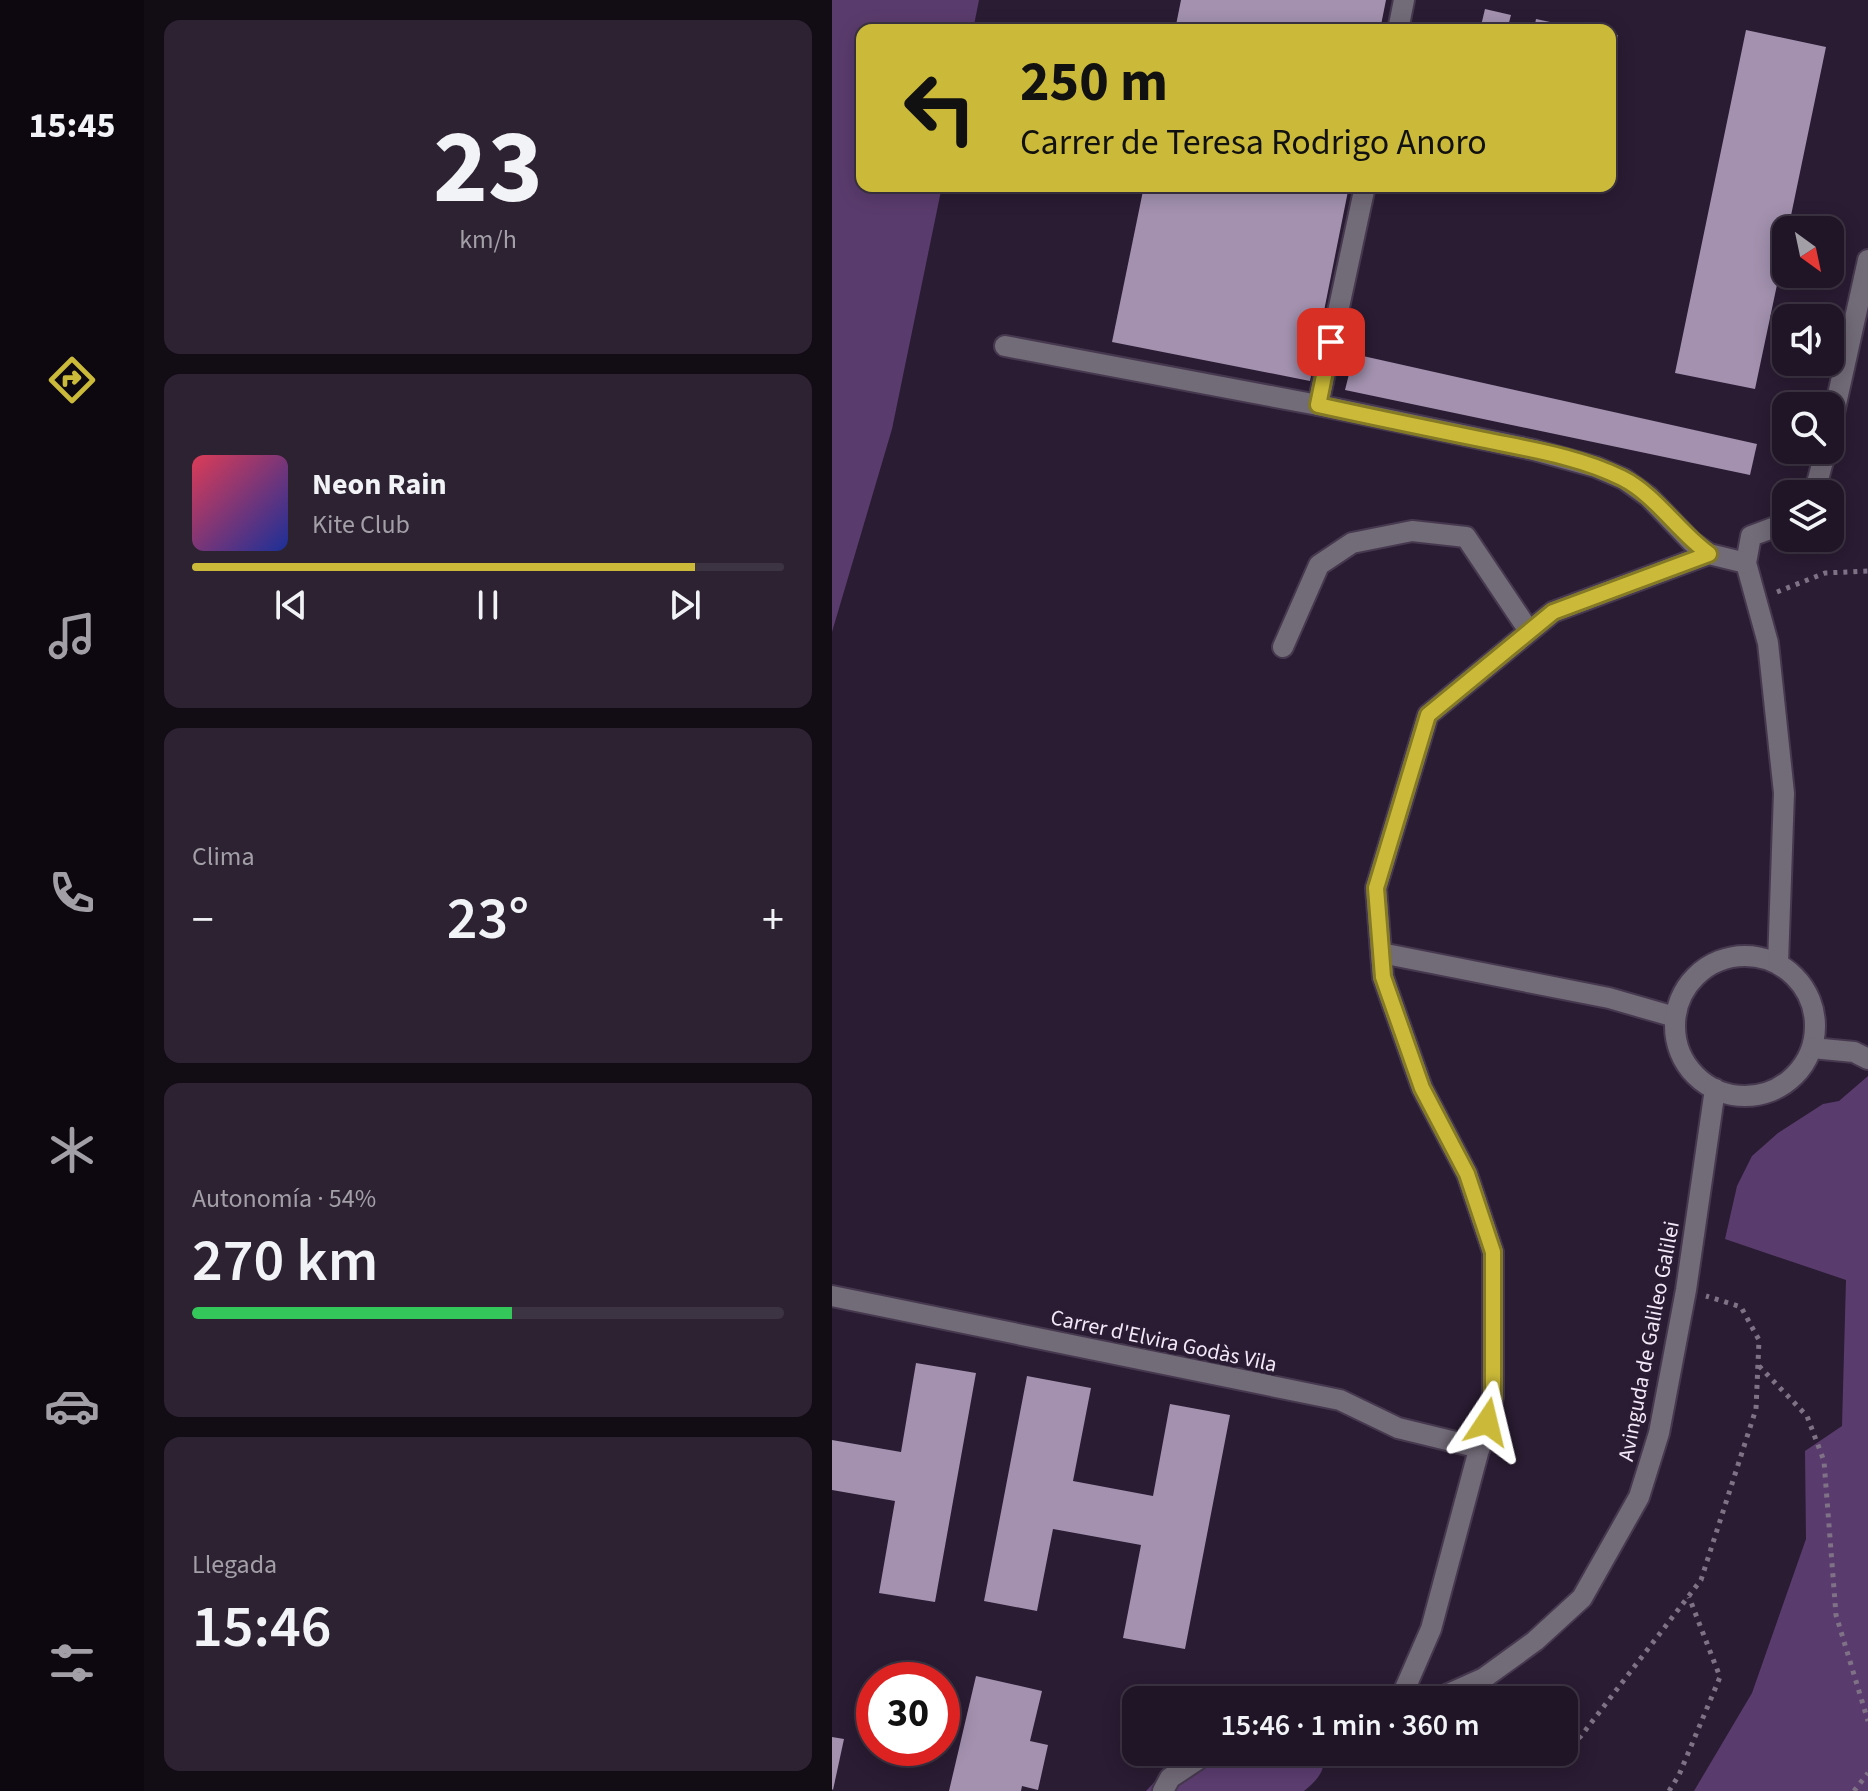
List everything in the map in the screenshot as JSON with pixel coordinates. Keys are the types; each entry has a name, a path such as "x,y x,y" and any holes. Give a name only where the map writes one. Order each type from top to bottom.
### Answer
{"street":[{"path":"1399,24 1404,0"},
{"path":"1318,405 1364,192"},
{"path":"1839,392 1868,260"},
{"path":"1005,346 1318,405 1534,450 1596,467 1624,479 1649,497 1692,542 1709,554 1746,563"},
{"path":"1772,528 1751,536 1746,563 1768,643 1784,793 1778,963"},
{"path":"1283,647 1319,565 1352,543 1412,531 1466,537 1529,631"},
{"path":"1406,1686 1431,1629 1493,1397 1493,1252 1467,1174 1422,1088 1383,977 1376,888 1428,715 1553,612 1709,554"},
{"path":"1381,953 1609,998 1675,1017"},
{"path":"1756,956 1778,963 1793,974 1809,996 1815,1021 1812,1048 1801,1069 1783,1085 1772,1090 1737,1096 1715,1089 1697,1077 1683,1060 1676,1039 1675,1017 1682,996 1694,977 1713,964 1734,957 1756,956"},
{"path":"1812,1048 1854,1052 1868,1059"},
{"name":"Avinguda de Galileo Galilei","path":"1466,1686 1484,1678 1535,1641 1582,1598 1639,1497 1659,1433 1686,1290 1715,1089"},
{"name":"Carrer d'Elvira Godàs Vila","path":"832,1296 1340,1400 1398,1428 1480,1448"},
{"path":"1163,1791 1170,1778 1188,1766"}],"path":[{"path":"1756,601 1825,573 1868,571"},
{"path":"1578,1739 1701,1580 1756,1409 1759,1340 1741,1307 1686,1290"},
{"path":"1758,1366 1807,1416 1824,1461 1836,1615 1868,1721"},
{"path":"1669,1791 1679,1775 1720,1677 1689,1596"},
{"path":"1854,1791 1868,1773"}],"shaded area":[{"path":"832,0 979,0 974,24 856,24 856,192 941,192 892,429 832,632"},
{"path":"1868,1076 1868,1791 1694,1791 1752,1693 1806,1539 1805,1451 1842,1426 1846,1280 1725,1239 1737,1186 1752,1156 1778,1133 1823,1104 1839,1101"},
{"path":"1170,1766 1323,1766 1304,1791 1146,1791"}],"building":[{"path":"1181,0 1386,0 1381,24 1176,24"},
{"path":"1485,9 1511,15 1509,24 1481,24"},
{"path":"1536,19 1560,24 1535,24"},
{"path":"1746,30 1826,47 1791,216 1772,216 1772,288 1776,288 1755,389 1675,373"},
{"path":"1143,192 1348,192 1310,381 1112,342"},
{"path":"1354,354 1757,444 1750,475 1345,390"},
{"path":"916,1363 976,1373 935,1602 879,1593 895,1501 832,1490 832,1440 901,1452"},
{"path":"1027,1376 1091,1388 1073,1481 1153,1496 1170,1404 1230,1415 1185,1649 1123,1638 1141,1545 1053,1529 1037,1611 984,1601"},
{"path":"976,1676 1042,1691 1030,1741 1048,1745 1038,1790 1022,1786 1021,1791 949,1791 955,1766 960,1766 960,1744"},
{"path":"832,1737 844,1739 833,1790 832,1789"}],"route":[{"path":"1331,342 1318,405 1534,450 1596,467 1624,479 1649,497 1692,542 1709,554 1553,612 1428,715 1376,888 1383,977 1422,1088 1467,1174 1493,1252 1493,1397 1487,1422"}]}
